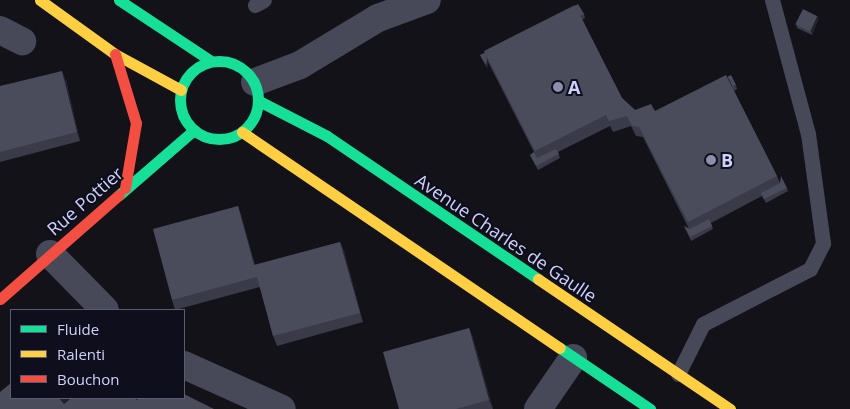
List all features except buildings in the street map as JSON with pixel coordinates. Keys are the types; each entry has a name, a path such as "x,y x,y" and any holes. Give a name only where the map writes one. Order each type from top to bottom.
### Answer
{"main road":[{"path":"40,0 115,54 181,90"},
{"name":"Avenue Charles de Gaulle","path":"119,0 211,61 236,64 257,92 327,136 730,409"},
{"path":"115,54 136,122 125,188"},
{"path":"211,61 192,71 181,90 182,112 194,130 218,139 242,132 254,119 257,92"},
{"name":"Rue Pottier","path":"0,299 125,188 194,130"},
{"path":"242,132 650,409"}],"street":[{"path":"257,92 378,18 428,0"},
{"path":"50,254 104,309"},
{"path":"538,409 573,358"},
{"path":"185,365 282,409"}],"lane":[{"path":"678,374 704,324 810,269 822,243 808,134 772,0"}],"traffic: fast":[{"path":"119,0 211,61"},
{"path":"211,61 227,61 241,67 252,78 258,92 258,100 258,108 252,122 241,133 227,139 211,139 197,133 186,122 180,108 180,92 186,78 197,67 211,61"},
{"path":"259,101 327,136 538,279"},
{"path":"119,195 194,130"},
{"path":"560,348 650,409"}],"traffic: slow":[{"path":"40,0 115,54 181,90"},
{"path":"242,132 560,348"},
{"path":"538,279 730,409"}],"traffic: jam":[{"path":"115,54 136,123 125,188"},
{"path":"0,299 119,195"}],"place":[{"name":"A","path":"558,87"},
{"name":"B","path":"711,160"}]}
